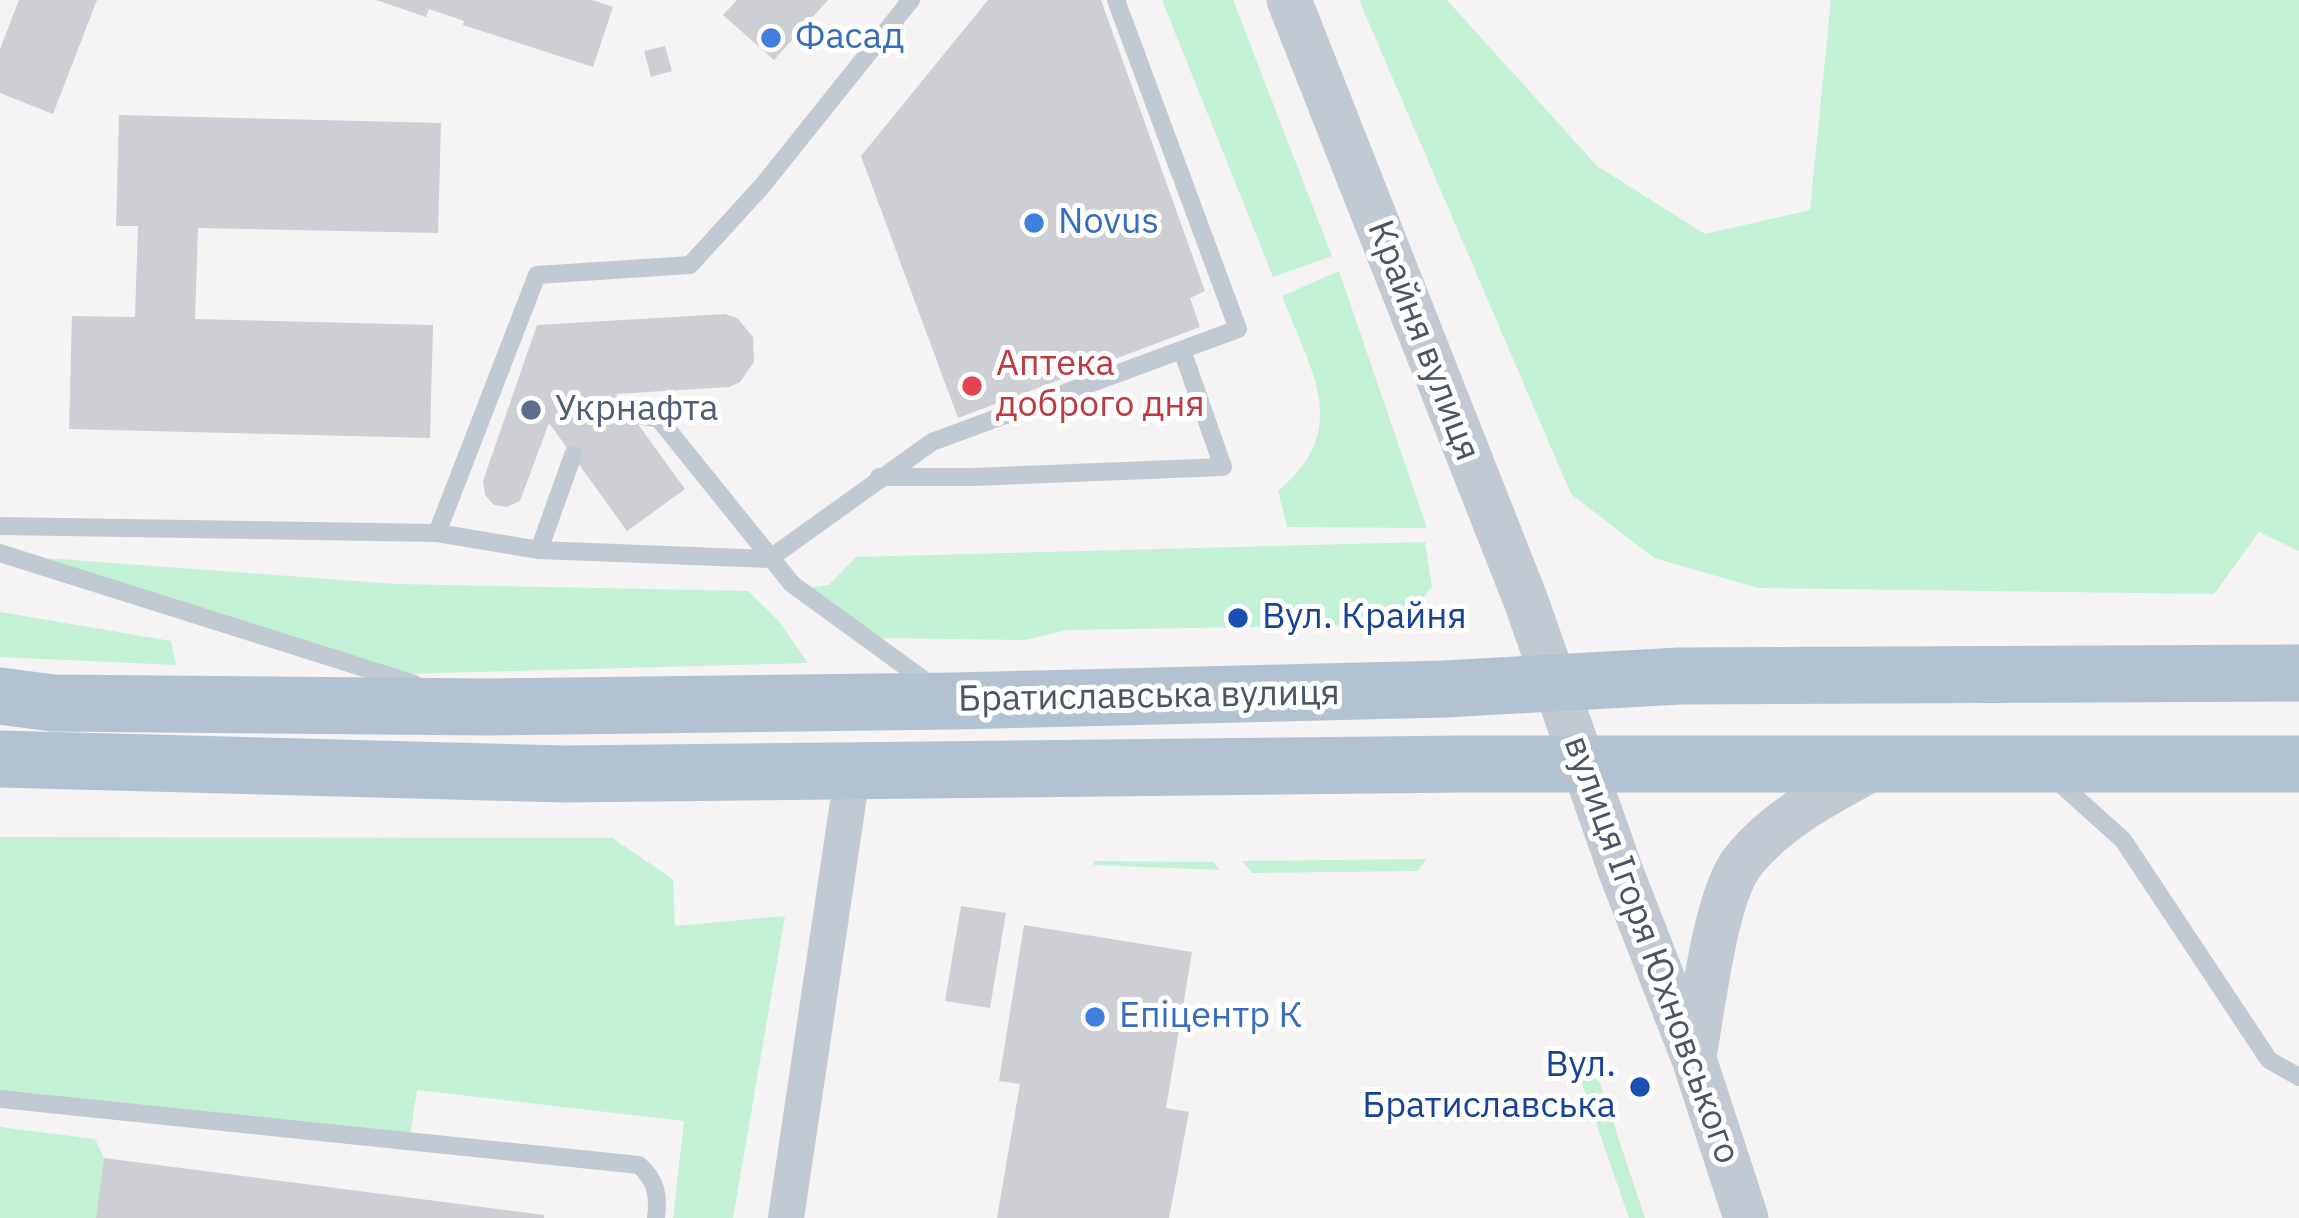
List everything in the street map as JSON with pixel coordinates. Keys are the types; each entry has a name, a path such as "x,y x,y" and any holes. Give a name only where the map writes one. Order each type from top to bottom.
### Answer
{"main road":[{"name":"Братиславська вулиця","path":"0,697 53,703 488,707 1390,691 1680,676 2299,673"},
{"name":"Братиславська вулиця","path":"0,759 564,774 1584,764 2299,764"}],"street":[{"name":"Крайня вулиця","path":"1289,0 1554,682"},
{"name":"вулиця Ігоря Юхновського","path":"1554,682 1694,1059 1746,1218"},
{"path":"1694,1059 1718,925 1741,862 1798,809 1879,765"},
{"path":"786,1218 853,769"}],"lane":[{"path":"436,533 537,275 690,265 763,185 910,0"},
{"path":"0,526 436,533 538,550 769,559 932,442 1238,329 1116,0"},
{"path":"879,477 974,478 1223,467 1182,350"},
{"path":"632,414 659,419 792,584 954,701"},
{"path":"538,550 573,455"},
{"path":"0,553 488,707"},
{"path":"2037,763 2123,840 2269,1060 2299,1077"},
{"path":"0,1099 639,1165 652,1177 656,1218"}],"green space":[{"path":"1162,0 1233,0 1332,256 1273,277"},
{"path":"1359,0 1447,0 1597,166 1705,234 1810,210 1831,0 2299,0 2299,551 2259,532 2214,594 1758,588 1654,558 1571,494"},
{"path":"1339,271 1427,528 1287,527 1278,491 1301,468 1320,422 1313,375 1282,296"},
{"path":"1425,542 1432,587 1407,610 1376,625 1067,630 1025,640 878,638 806,588 829,585 856,557"},
{"path":"46,558 396,584 748,591 778,620 808,663 402,674"},
{"path":"0,612 171,641 176,665 0,657"},
{"path":"0,837 612,838 673,879 675,926 785,916 733,1218 673,1218 684,1121 417,1090 410,1137 0,1095"},
{"path":"1426,859 1418,871 1252,873 1242,861"},
{"path":"1094,861 1213,862 1220,870 1094,865"},
{"path":"1577,1068 1599,1080 1645,1218 1629,1218"},
{"path":"0,1127 95,1139 104,1158 99,1218 0,1218"}],"building":[{"path":"19,0 97,0 53,114 0,93 0,49"},
{"path":"376,0 592,0 613,7 593,67 463,25 464,21 429,9 426,17"},
{"name":"Фасад","path":"737,0 828,0 774,60 723,15"},
{"name":"Novus","path":"988,0 1101,0 1205,291 1190,298 1200,327 958,418 861,156"},
{"path":"665,46 672,71 651,77 644,51"},
{"path":"119,115 441,123 438,233 198,228 195,319 433,325 430,438 69,429 72,316 135,317 138,226 116,226"},
{"name":"Укрнафта","path":"725,314 737,318 753,337 754,362 740,382 729,387 616,394 685,489 627,531 549,423 520,501 507,507 494,505 485,495 483,481 537,325"},
{"path":"961,906 1006,913 990,1008 945,1001"},
{"name":"Епіцентр К","path":"1024,925 1192,952 1166,1108 1189,1112 1169,1218 997,1218 1020,1084 999,1081"},
{"path":"104,1158 544,1215 544,1218 96,1218"}],"place":[{"name":"Фасад","path":"771,38"},
{"name":"Novus","path":"1034,223"},
{"name":"Аптека доброго дня","path":"972,386"},
{"name":"Укрнафта","path":"531,410"},
{"name":"Вул. Крайня","path":"1238,618"},
{"name":"Епіцентр К","path":"1095,1017"},
{"name":"Вул. Братиславська","path":"1640,1087"}]}
